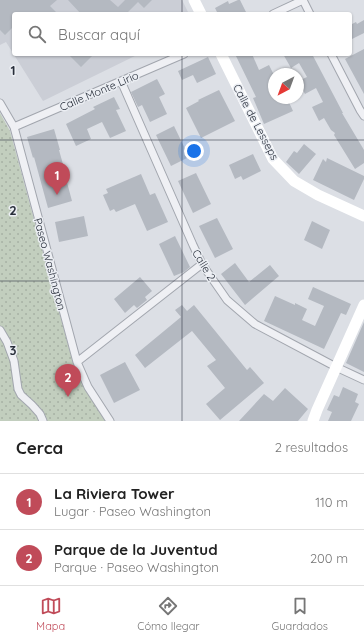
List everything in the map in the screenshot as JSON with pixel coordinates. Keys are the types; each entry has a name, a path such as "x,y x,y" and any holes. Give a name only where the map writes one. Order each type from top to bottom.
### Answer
{"main road":[{"path":"194,0 200,12"},
{"name":"Calle de Lesseps","path":"222,56 273,159 294,181 318,195 364,216"},
{"path":"313,421 364,305"}],"street":[{"path":"277,12 303,0 309,12"},
{"name":"Calle Monte Lirio","path":"14,128 179,56"},
{"path":"332,56 364,116"},
{"name":"Calle 2","path":"121,81 202,264 227,300 255,324 336,367 364,380"},
{"name":"Paseo Washington","path":"0,103 14,128 76,362 88,387 110,421"},
{"path":"76,362 202,264"},
{"path":"0,330 7,342 14,361 18,389 21,395 40,414 43,421"}],"shaded area":[{"path":"0,0 182,0 188,12 12,12 12,52 6,42 0,45"},
{"path":"15,56 135,56 43,101"}],"green space":[{"path":"0,113 10,131 76,374 105,421 0,421"}],"building":[{"path":"0,0 57,0 50,6 56,12 12,12 12,28 5,35 0,30"},
{"path":"68,0 110,0 118,7 125,0 152,0 144,8 138,2 128,12 79,12"},
{"path":"240,0 246,12 217,12 215,8 228,1 229,4"},
{"path":"364,20 364,33 352,39 352,24 356,22 357,24"},
{"path":"364,49 364,94 345,59"},
{"path":"70,56 92,56 81,67"},
{"path":"236,56 253,56 259,70 269,65 270,68 268,68 268,104 290,104 293,111 264,124 253,98 256,97"},
{"path":"284,56 313,56 342,113 364,150 364,163 355,169 334,135 335,133 331,130 324,118 319,121 312,107 323,102 316,88 305,94 304,78 307,77 304,68 302,68 299,63 291,68"},
{"path":"208,57 216,74 197,83 193,75 182,80 178,71"},
{"path":"157,79 165,94 159,97 167,114 150,122 142,105 138,107 131,92"},
{"path":"219,90 235,121 201,138 186,108 199,101 198,100"},
{"path":"114,97 120,109 116,110 126,131 110,138 102,122 87,129 91,139 76,146 66,124 95,109 93,107"},
{"path":"174,126 189,157 171,166 156,135"},
{"path":"54,129 72,201 48,208 27,137"},
{"path":"304,144 316,154 299,174 286,162 294,151 297,153"},
{"path":"253,154 261,171 243,180 241,176 235,179 229,165"},
{"path":"327,158 364,176 354,200 313,180 323,159 326,162"},
{"path":"196,173 211,204 193,213 178,181"},
{"path":"141,174 150,195 155,193 168,222 147,231 135,204 116,212 114,209 110,211 103,195 108,193 106,189"},
{"path":"84,216 88,236 59,242 55,222"},
{"path":"217,218 233,249 215,258 199,226"},
{"path":"312,221 330,230 322,249 304,240"},
{"path":"175,236 190,267 184,272 174,276 159,244"},
{"path":"235,263 249,282 270,265 279,276 245,305 221,274"},
{"path":"140,277 152,291 145,297 147,300 137,308 134,305 125,313 114,299"},
{"path":"313,287 351,304 346,315 341,313 324,349 264,321 275,296 307,309 302,320 315,326 324,306 308,299"},
{"path":"182,305 187,311 194,305 247,370 250,367 264,383 220,420 206,404 225,388 207,366 216,360 192,331 145,368 135,355 181,317 175,310"},
{"path":"364,322 364,372 346,363"},
{"path":"125,362 140,390 114,403 100,375"},
{"path":"343,387 358,394 355,402 359,404 351,421 328,421 332,412 327,410 334,395 339,397"},
{"path":"285,388 308,409 298,421 239,421 264,394 273,401"}],"place":[{"name":"La Riviera Tower","path":"57,195"},
{"name":"Parque de la Juventud","path":"68,397"}]}
